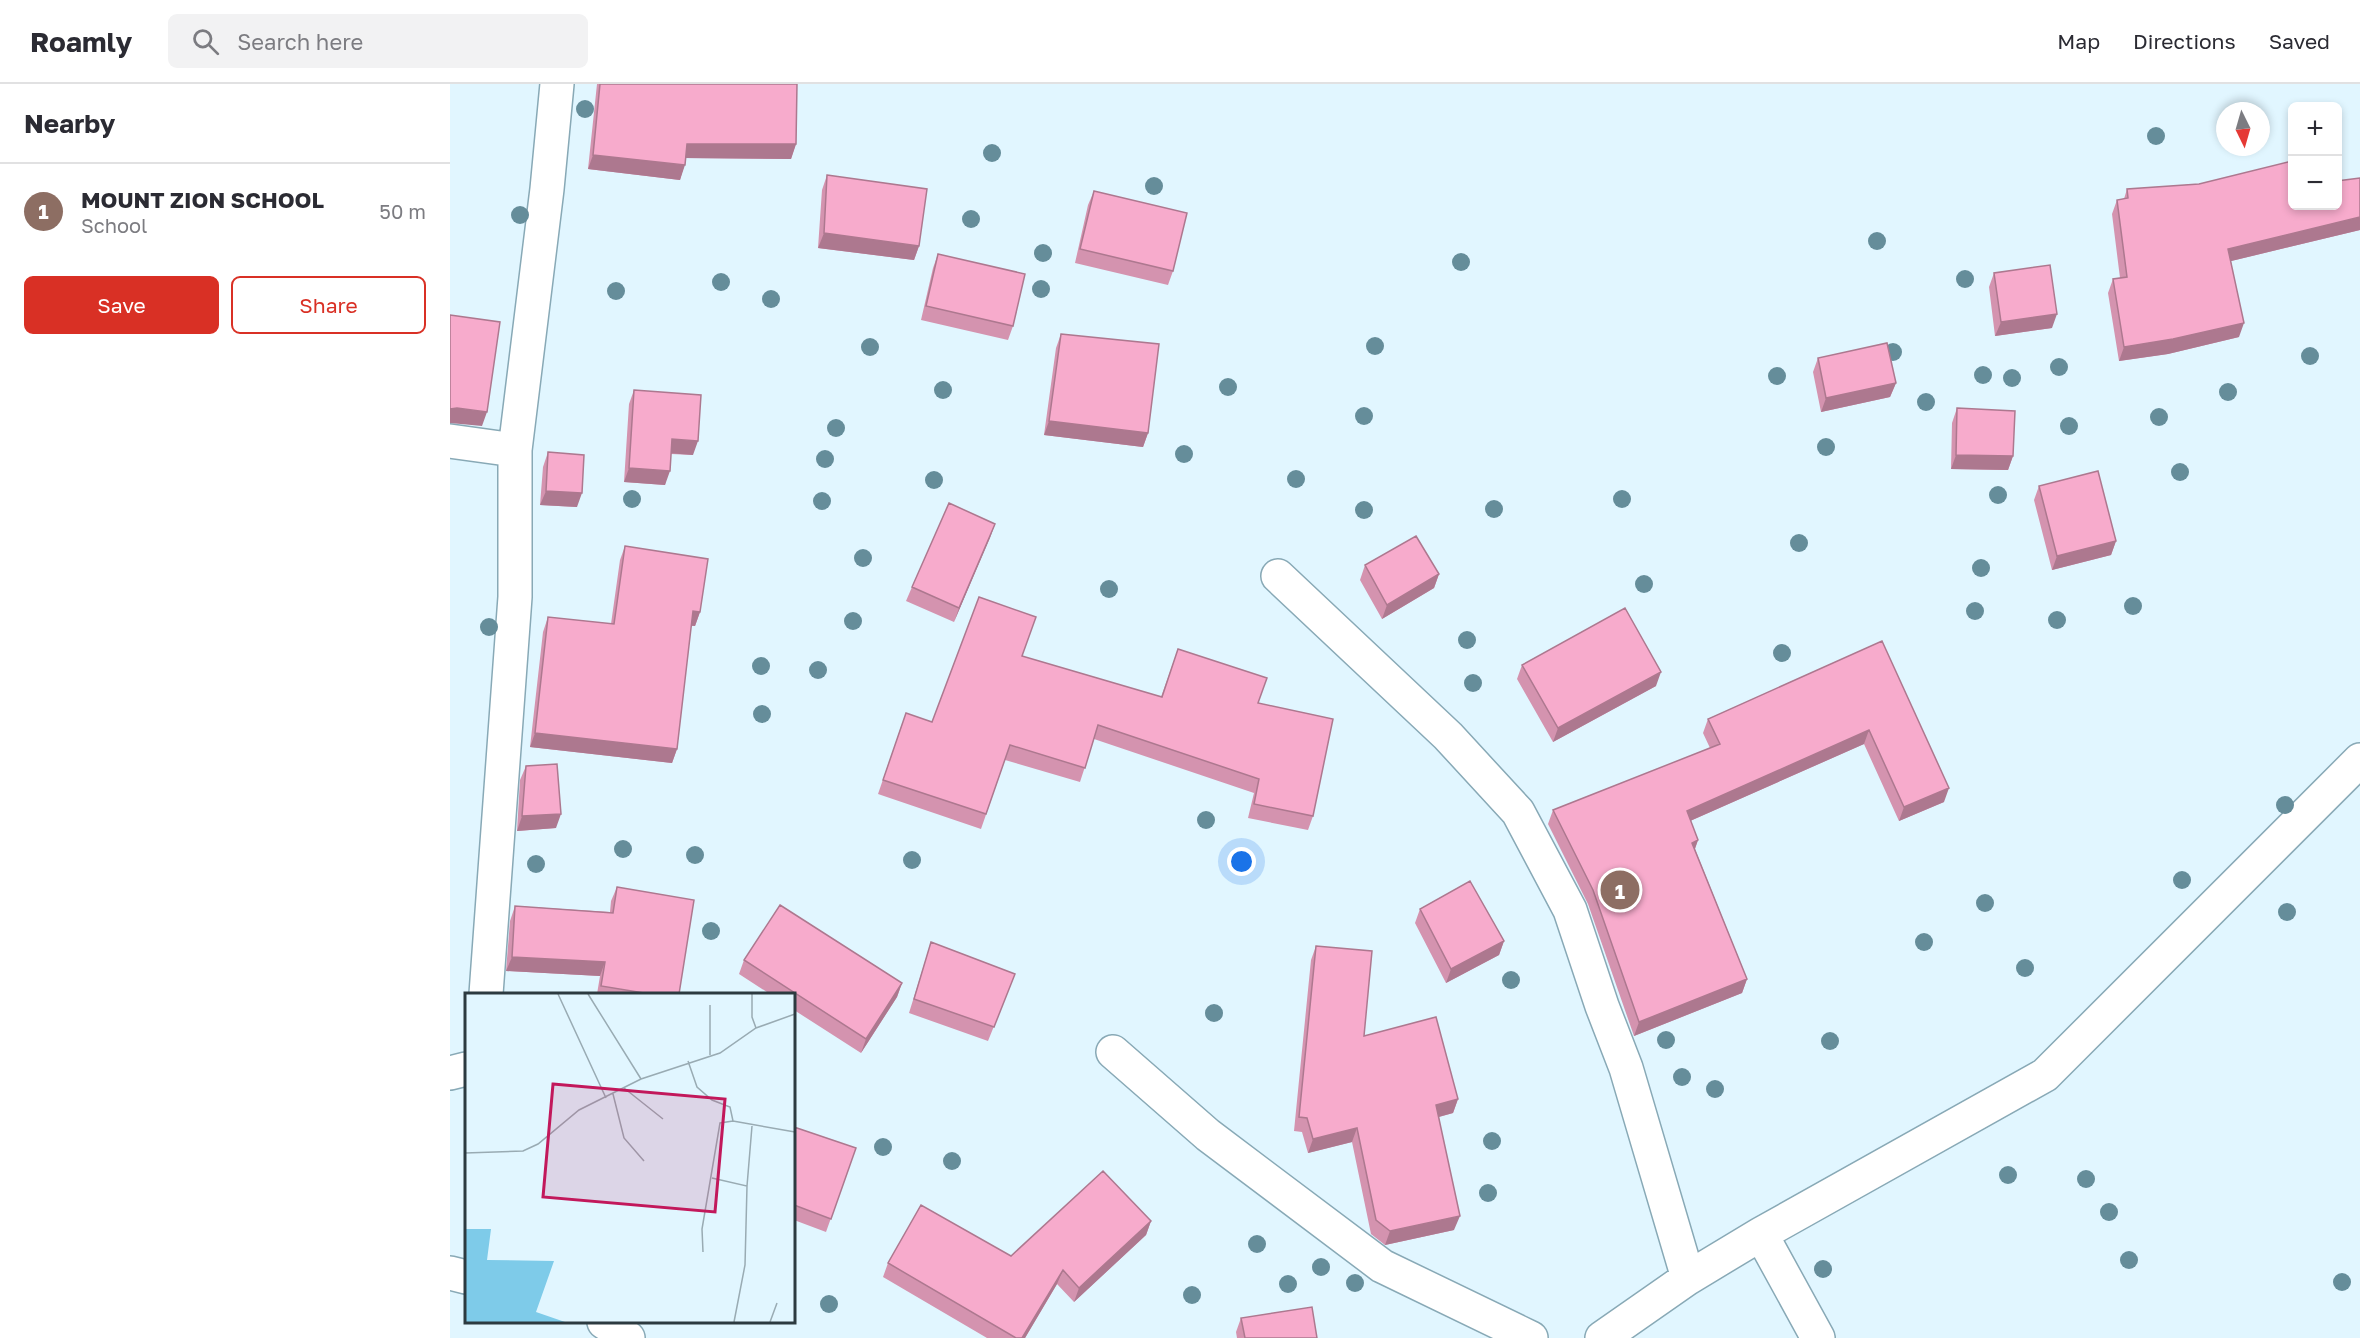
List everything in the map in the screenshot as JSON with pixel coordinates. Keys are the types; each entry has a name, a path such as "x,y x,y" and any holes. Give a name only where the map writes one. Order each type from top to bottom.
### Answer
{"street":[{"path":"486,993 515,597 515,450 546,201 557,84"},
{"path":"450,441 515,450"},
{"path":"1278,576 1448,736 1518,812 1570,910 1602,1006 1626,1068 1688,1278"},
{"path":"1602,1338 1688,1278 1761,1234 2045,1075 2360,760"},
{"path":"1113,1052 1208,1135 1382,1266 1531,1338"},
{"path":"450,1073 465,1069"},
{"path":"1761,1234 1818,1338"},
{"path":"450,1273 465,1277"},
{"path":"606,1323 628,1338"}],"building":[{"path":"600,84 797,84 796,144 687,144 685,165 593,155"},
{"path":"2288,162 2288,210 2342,210 2342,180 2360,178 2360,217 2228,249 2244,323 2124,347 2113,279 2127,277 2117,200 2128,198 2127,189 2199,184"},
{"path":"827,175 927,189 919,246 824,233"},
{"path":"1094,191 1187,213 1173,271 1080,249"},
{"path":"938,254 1025,274 1013,326 926,306"},
{"path":"2050,265 2057,314 2001,322 1994,273"},
{"path":"450,315 500,322 487,412 450,409"},
{"path":"1061,334 1159,344 1148,433 1049,421"},
{"path":"1887,343 1896,383 1826,398 1818,358"},
{"path":"634,390 701,395 698,441 672,439 670,471 629,468"},
{"path":"1957,408 2015,411 2013,456 1956,455"},
{"path":"548,452 584,455 582,493 546,491"},
{"path":"2098,471 2116,541 2057,556 2039,486"},
{"path":"949,503 995,524 959,608 912,587"},
{"path":"1416,536 1439,574 1387,605 1365,565"},
{"path":"625,546 708,559 700,612 693,611 677,749 535,733 548,617 614,624"},
{"path":"979,597 1036,617 1022,656 1162,697 1178,649 1267,678 1258,703 1333,719 1313,816 1254,804 1259,779 1098,725 1085,768 1010,745 986,814 883,780 906,713 932,722"},
{"path":"1625,608 1661,672 1558,728 1522,665"},
{"path":"1882,641 1949,788 1904,807 1869,730 1687,811 1698,840 1692,843 1747,979 1639,1022 1593,890 1553,810 1720,744 1708,719"},
{"path":"557,764 561,814 522,816 526,766"},
{"path":"1470,881 1504,941 1451,969 1420,909"},
{"path":"617,887 694,900 679,993 644,993 601,986 605,962 512,957 515,906 613,913"},
{"path":"780,905 902,983 866,1039 744,960"},
{"path":"931,942 1015,974 994,1027 914,999"},
{"path":"1316,946 1372,951 1364,1036 1436,1017 1458,1099 1436,1105 1460,1216 1390,1231 1376,1220 1357,1128 1313,1139 1307,1118 1299,1117"},
{"path":"795,1127 856,1148 831,1219 795,1205"},
{"path":"1103,1171 1151,1221 1079,1288 1063,1270 1022,1338 1016,1338 888,1263 921,1205 1011,1256"},
{"path":"1312,1307 1317,1338 1245,1338 1241,1318"}],"place":[{"name":"MOUNT ZION SCHOOL","path":"1620,890"}]}
